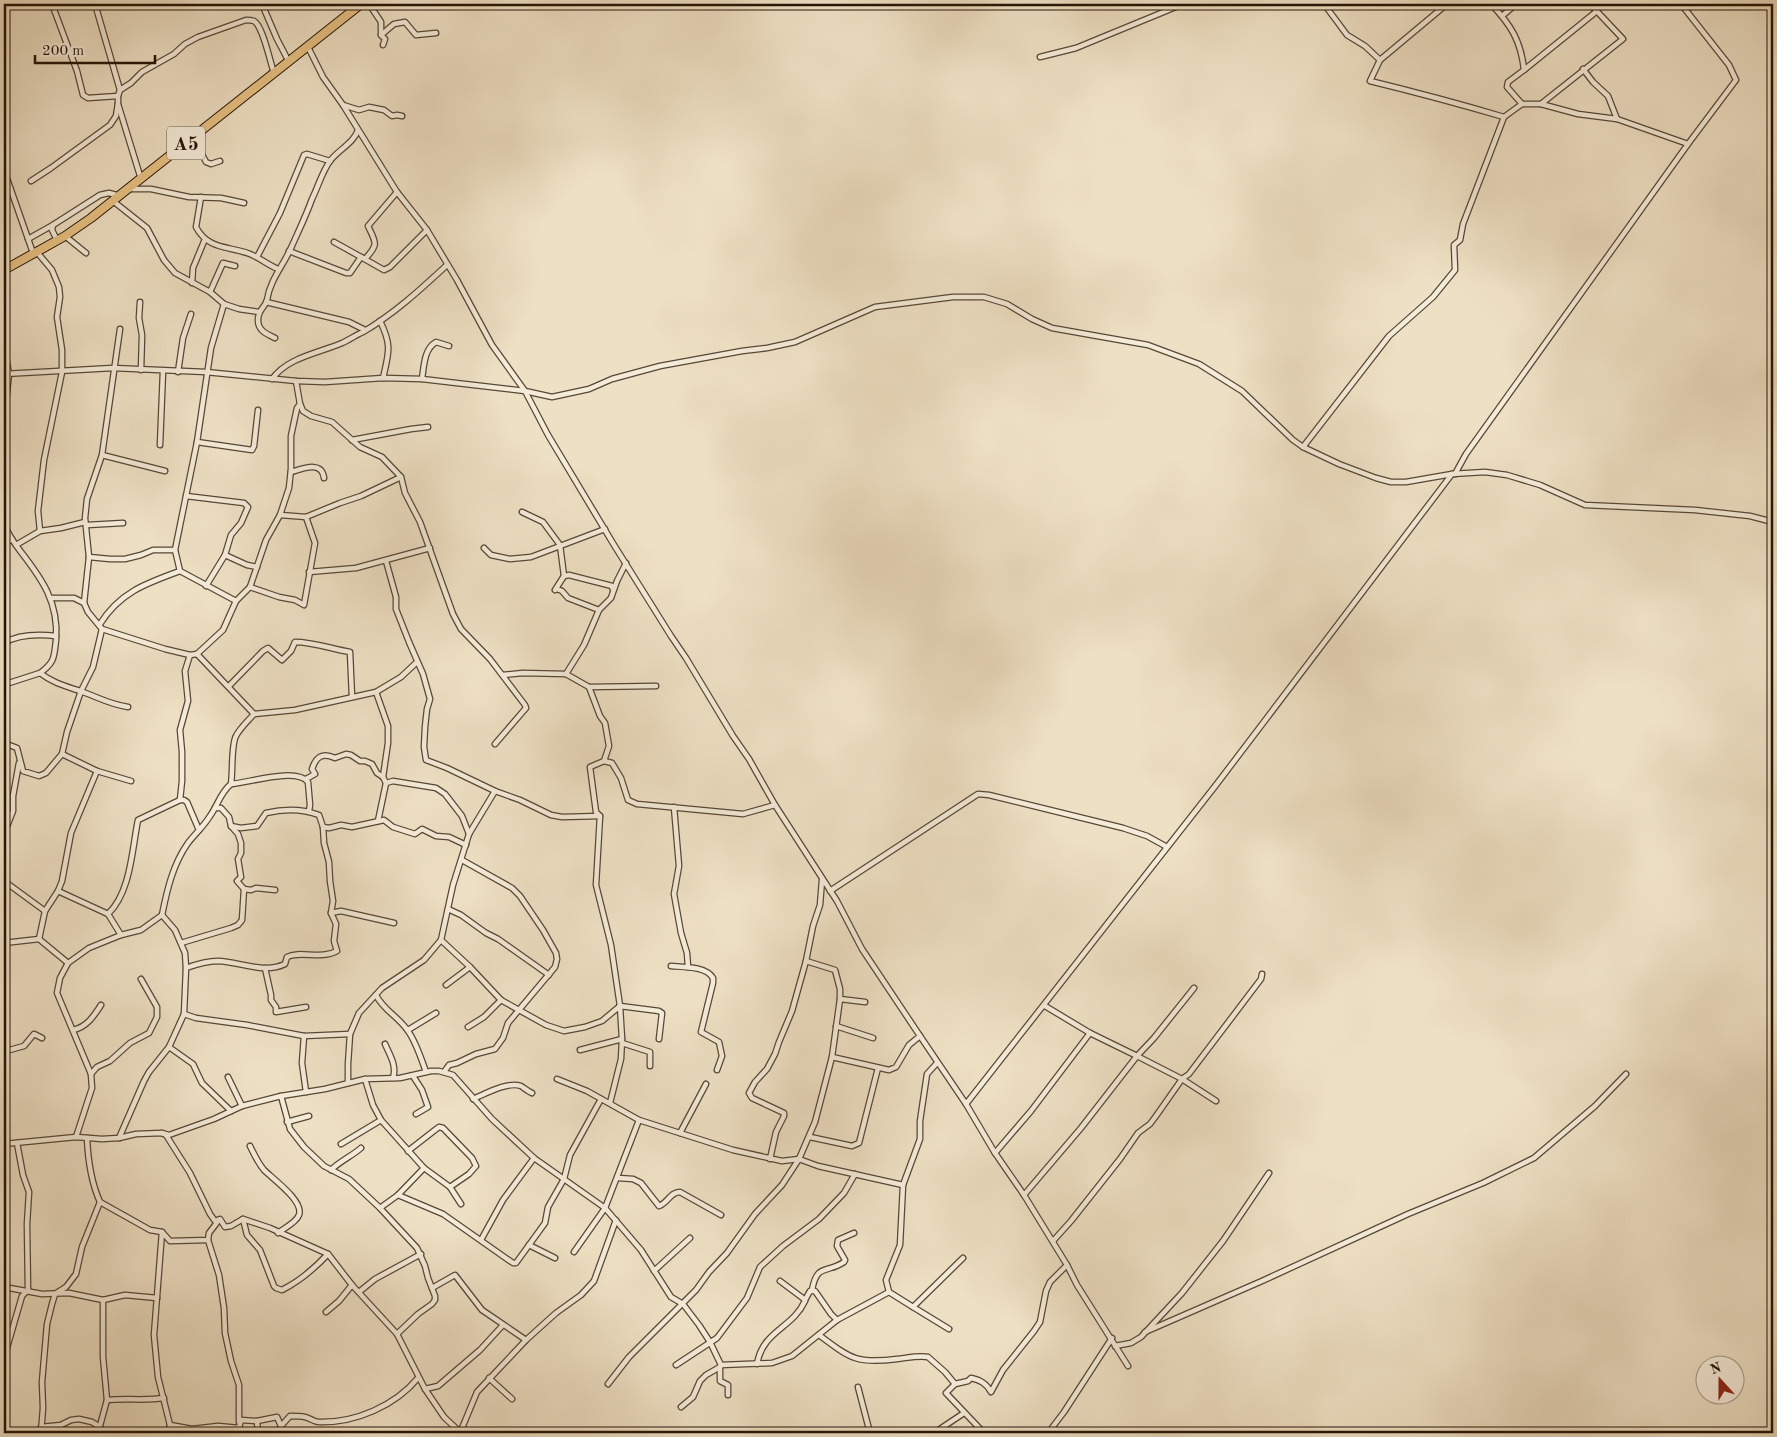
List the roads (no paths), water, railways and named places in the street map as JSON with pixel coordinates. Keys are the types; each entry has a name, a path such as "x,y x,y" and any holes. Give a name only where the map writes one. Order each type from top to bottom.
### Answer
{"highway":[{"name":"A5","path":"4,270 65,236 130,189 308,47 356,5"}],"street":[{"path":"52,4 77,71 83,95 88,98 118,96"},
{"path":"31,181 110,125 116,116 120,90 95,4"},
{"path":"262,4 289,62"},
{"path":"369,4 380,22 381,35 385,39 383,45"},
{"path":"1040,57 1076,48 1108,33 1159,15 1183,4"},
{"path":"1324,4 1347,35 1365,46 1380,60"},
{"path":"1447,4 1380,60 1370,81 1432,96 1504,117"},
{"path":"1491,4 1509,25 1522,52 1524,70"},
{"path":"1502,16 1516,4"},
{"path":"1541,104 1623,39 1590,4"},
{"path":"966,1104 1045,1006 1453,474 1688,144 1736,80 1729,65 1681,4"},
{"path":"1522,104 1507,87 1508,82 1597,11"},
{"path":"120,90 131,84 147,68 174,54 185,44 198,37 246,20 256,22 260,29 274,73"},
{"path":"381,35 394,24 405,22 416,35 436,33"},
{"path":"308,47 315,64 397,192 427,230 492,345 525,391 548,435 686,658 710,701 749,759 775,805 830,891 862,949 966,1104 995,1153 1053,1241 1076,1285 1112,1338 1128,1366"},
{"path":"1584,69 1593,82 1608,96 1617,119"},
{"path":"118,103 141,179"},
{"path":"1303,447 1389,336 1434,297 1455,270 1454,246 1460,240 1463,224 1504,117 1522,104 1541,104 1578,114 1617,119 1688,144"},
{"path":"343,105 359,110 369,107 384,110 392,116 402,116"},
{"path":"275,338 263,332 260,328 258,323 259,312 266,302 278,269 289,251 330,161 357,135 358,130"},
{"path":"193,138 206,162 211,164 220,161"},
{"path":"257,257 280,213 304,155 307,154 330,161"},
{"path":"4,170 34,252 52,270 60,287 57,317 62,350 62,372 44,460 38,511 40,531"},
{"path":"130,189 151,188 168,193 221,198 244,203"},
{"path":"289,251 350,273 363,258 375,249 375,238 368,226 397,192"},
{"path":"28,239 100,195 109,193 120,196"},
{"path":"201,197 196,226 205,239 222,247 257,257 278,269"},
{"path":"113,201 147,228 164,260 175,273 210,292 224,304 239,309 259,312"},
{"path":"53,224 52,230 57,240"},
{"path":"334,242 384,270 388,270 427,230"},
{"path":"65,236 86,253"},
{"path":"192,283 193,268 205,239"},
{"path":"210,292 222,263 236,266"},
{"path":"272,379 283,366 326,347 344,342 365,330 424,287 447,265"},
{"path":"6,374 113,368 206,372 296,381 325,382 383,378 422,379 552,396 589,390 612,379 660,366 795,342 875,307 953,297 984,297 1007,304 1052,328 1148,345 1199,364 1242,391 1293,440 1303,447 1339,464 1376,478 1391,482 1406,482 1453,474 1485,472 1507,475 1540,486 1585,505 1695,510 1750,516 1773,522"},
{"path":"140,302 139,318 142,335 141,370"},
{"path":"266,302 349,322 365,330"},
{"path":"224,304 210,348 197,442 175,550 180,570 236,601"},
{"path":"178,372 183,338 191,314"},
{"path":"380,320 389,344 383,378"},
{"path":"120,328 102,455 87,499 86,523 89,557 84,603 88,612 101,626 165,649 190,655 197,654 223,630 236,601 250,587 266,540 280,515 289,488 291,436 297,408 300,404"},
{"path":"422,379 427,352 432,344 436,342 449,346"},
{"path":"4,346 6,374 4,421"},
{"path":"160,445 163,371"},
{"path":"296,381 300,404 304,411 311,416 332,422 360,447 382,457 401,477 405,492 430,548 453,614 461,629 503,675 526,708 495,744"},
{"path":"197,442 252,450 258,410"},
{"path":"352,440 428,427"},
{"path":"102,455 165,470"},
{"path":"291,472 312,467 319,468 323,472 324,478"},
{"path":"280,515 306,517 340,502 361,496 401,477"},
{"path":"186,496 248,505 241,523 231,535 224,556 206,586"},
{"path":"522,512 543,522 560,545 564,576 555,590 562,591 568,598 598,610"},
{"path":"250,587 279,597 295,600 304,605 314,543 306,517"},
{"path":"4,518 4,524 12,539 34,569 51,598 56,636 51,665 40,673 8,684"},
{"path":"16,545 40,531 86,523 123,523"},
{"path":"484,548 491,555 510,559 541,554 605,529"},
{"path":"4,544 12,539"},
{"path":"309,572 356,568 430,548"},
{"path":"89,557 125,559 153,550 175,550"},
{"path":"224,556 257,567"},
{"path":"386,561 396,597 396,609 423,674 430,699 425,728 424,747 426,760 495,791 520,800 544,813 562,817 600,816"},
{"path":"566,674 584,645 598,610 611,598 626,563"},
{"path":"4,743 16,748 23,771 40,776 46,773 62,754 67,732 81,691 93,667 101,626 109,610 137,588 180,570"},
{"path":"564,576 569,575 612,586 613,590"},
{"path":"51,598 74,598 84,603"},
{"path":"4,643 12,638 56,636"},
{"path":"228,686 268,648 282,660 291,651 295,642 302,642 332,650 350,652 352,697"},
{"path":"197,654 254,714"},
{"path":"180,800 182,752 180,730 188,701 185,670 190,655"},
{"path":"231,784 233,743 236,734 254,714 295,710 376,692 401,677 417,662"},
{"path":"40,673 51,682 81,691 113,705 128,708"},
{"path":"503,675 523,673 566,674 589,687 656,686"},
{"path":"589,687 600,716 605,723 608,746 604,761"},
{"path":"376,692 388,726 388,743 382,777"},
{"path":"62,754 97,771 131,781"},
{"path":"76,1137 92,1088 91,1074 57,993 60,978 68,963 89,948 121,935 141,930 162,915 168,887 181,855 216,808 224,789 231,784 278,777 306,779 315,774 312,769 317,758 322,755 328,754 335,758 346,754 351,755 360,762 365,761 372,764 386,783 378,821"},
{"path":"4,834 14,811 13,796 20,760"},
{"path":"610,1103 621,1059 620,1006 611,945 596,886 600,816 596,812 590,767 604,761 612,763 616,768 628,800 631,802 660,807 743,814 775,805"},
{"path":"39,939 45,911 62,881 71,833 97,771"},
{"path":"306,779 310,788 309,811"},
{"path":"386,783 392,781 436,788 445,794 449,802 457,808 469,834"},
{"path":"348,1083 350,1034 359,1013 382,988 424,960 441,940 453,886 469,834 495,791"},
{"path":"830,891 978,794 989,795 1123,828 1147,836 1167,847"},
{"path":"108,914 122,894 131,863 138,820 180,800 184,800 187,802 199,830"},
{"path":"674,807 678,854 674,894 681,933 686,946 688,967"},
{"path":"216,808 221,808 229,817 231,826 238,834 241,843 241,853 238,859 240,877 237,882 244,889 276,890"},
{"path":"186,968 202,962 219,961 265,968 279,967 285,964 287,957 292,954 310,956 337,952 334,941 336,924 330,912 333,901 329,862 319,815 309,811 272,812 266,813 257,826 241,828 231,826"},
{"path":"323,827 329,828 341,825 352,827 384,820 393,827 415,834 422,829 436,836 449,837 466,845"},
{"path":"444,1072 449,1065 476,1054 495,1049 503,1038 508,1023 549,975 555,967 557,958 543,930 520,896 512,888 462,860"},
{"path":"770,1159 776,1132 784,1113 752,1098 749,1093 775,1054 792,1011 820,905 822,879"},
{"path":"4,882 45,911"},
{"path":"181,943 238,925 242,920 244,889"},
{"path":"58,891 108,914 121,935"},
{"path":"448,909 461,915 498,939 549,975"},
{"path":"330,912 341,911 394,923"},
{"path":"119,1138 144,1081 169,1047 184,1014 186,953 175,930 162,915"},
{"path":"4,944 39,939 68,963"},
{"path":"441,940 470,967 500,1000 546,1025 564,1031 585,1027 602,1021 620,1006 661,1012 659,1039"},
{"path":"608,1384 629,1357 683,1304 727,1253 755,1214 782,1185 799,1159 810,1137 832,1056 840,999 839,983 835,970 806,961"},
{"path":"671,966 688,967 706,972 713,978 700,1032 719,1042 722,1056 717,1070"},
{"path":"446,985 470,967"},
{"path":"265,968 271,1000 276,1007 276,1012 306,1007"},
{"path":"1053,1241 1120,1160 1138,1133 1150,1124 1182,1079 1189,1074 1227,1025 1261,979 1262,974"},
{"path":"91,1074 97,1067 110,1061 130,1043 149,1033 157,1017 157,1007 141,979"},
{"path":"1024,1195 1081,1128 1137,1056 1194,988"},
{"path":"376,994 384,1008 408,1030 426,1072"},
{"path":"840,999 865,1002"},
{"path":"468,1027 484,1017 500,1000"},
{"path":"73,1030 80,1028 91,1020 101,1005"},
{"path":"1045,1006 1090,1033 1182,1079 1216,1101"},
{"path":"408,1030 436,1013"},
{"path":"184,1014 196,1018 304,1036 350,1034"},
{"path":"836,1026 873,1038"},
{"path":"995,1153 1031,1111 1090,1033"},
{"path":"4,1050 24,1046 34,1034 42,1038"},
{"path":"304,1036 302,1062 306,1092"},
{"path":"832,1056 889,1070 896,1067 910,1045 920,1036"},
{"path":"580,1050 622,1041 650,1052 650,1066"},
{"path":"385,1044 394,1065 393,1078"},
{"path":"169,1047 193,1064 202,1084 231,1112"},
{"path":"937,1063 927,1074 923,1092 920,1139 903,1185 900,1246 886,1280 889,1292 949,1329"},
{"path":"810,1137 852,1146 859,1144 878,1068"},
{"path":"169,1136 242,1106 280,1096 325,1090 365,1080 413,1076 426,1072 439,1071 457,1078 473,1100 534,1158 605,1208 616,1220 641,1250 671,1297 683,1304 710,1342 720,1366 720,1381 728,1386 728,1395"},
{"path":"1145,1332 1402,1217 1483,1183 1534,1158 1595,1106 1626,1074"},
{"path":"413,1076 422,1090 428,1107 416,1114"},
{"path":"228,1077 242,1106"},
{"path":"556,1079 587,1091 639,1120 733,1150 782,1161 799,1159 818,1166 903,1185"},
{"path":"365,1080 381,1120 424,1168 450,1187 461,1204"},
{"path":"680,1133 706,1084"},
{"path":"473,1100 491,1091 510,1086 519,1085 532,1092"},
{"path":"280,1096 290,1129 304,1148 324,1166 349,1179 398,1226 420,1254 435,1300 397,1334"},
{"path":"398,1195 443,1214 515,1264 545,1223 548,1207 564,1179 570,1155 600,1099"},
{"path":"287,1122 309,1116"},
{"path":"341,1144 381,1120"},
{"path":"574,1252 605,1208 639,1120"},
{"path":"408,1151 439,1127 442,1128 472,1158 476,1166 474,1170 450,1187"},
{"path":"4,1144 76,1137 119,1138 136,1134 162,1133 169,1136 210,1214 215,1221 220,1219"},
{"path":"87,1138 88,1162 100,1202 150,1230 162,1232 170,1241 208,1240"},
{"path":"4,1358 22,1296 28,1290 27,1224 29,1192 23,1175 17,1143"},
{"path":"250,1146 264,1170 280,1182 300,1209 300,1214 296,1220 278,1233"},
{"path":"331,1170 338,1163 361,1148"},
{"path":"481,1240 503,1200 534,1158"},
{"path":"380,1208 398,1195 424,1168"},
{"path":"1115,1346 1131,1342 1145,1332 1182,1293 1217,1248 1269,1173"},
{"path":"676,1365 719,1335 747,1298 760,1267 783,1246 819,1219 844,1193 855,1174"},
{"path":"618,1178 641,1183 659,1206 672,1194 680,1192 721,1215"},
{"path":"41,1433 43,1408 42,1382 47,1324 55,1294 66,1287 76,1274 82,1247 100,1202"},
{"path":"220,1219 225,1228 243,1219"},
{"path":"220,1219 209,1233 208,1240 219,1275 225,1333 239,1385 239,1428"},
{"path":"243,1219 328,1254 352,1285 397,1334 418,1378 444,1417 460,1433 477,1392 489,1378 526,1340 556,1313 581,1295 594,1281 616,1220"},
{"path":"243,1219 247,1235 260,1250 274,1286 277,1289 282,1290 292,1285 313,1270 328,1254"},
{"path":"162,1232 154,1343 158,1377 170,1425 169,1433"},
{"path":"757,1364 759,1355 769,1338 790,1321 802,1306 812,1290 814,1280 821,1271 833,1268 844,1262 845,1260 837,1246 838,1240 854,1233"},
{"path":"654,1271 690,1238"},
{"path":"529,1245 555,1258"},
{"path":"359,1292 375,1279 420,1254"},
{"path":"913,1307 963,1258"},
{"path":"984,1433 946,1393 956,1384 968,1381 971,1378 980,1380 988,1386 991,1392 1004,1370 1040,1322 1046,1291 1050,1282 1067,1265"},
{"path":"432,1288 455,1275 482,1310 526,1340"},
{"path":"780,1281 805,1300"},
{"path":"326,1312 339,1301 352,1285"},
{"path":"4,1287 42,1294 69,1293 103,1300 125,1295 157,1298"},
{"path":"812,1290 820,1297 837,1320"},
{"path":"681,1406 694,1397 700,1381 720,1366 772,1363 792,1356 837,1320 889,1292"},
{"path":"98,1433 107,1400 103,1357 103,1300"},
{"path":"425,1389 438,1386 480,1350 504,1325"},
{"path":"819,1335 843,1353 861,1360 872,1362 928,1358 956,1384"},
{"path":"1048,1433 1064,1412 1112,1338"},
{"path":"239,1428 240,1420 257,1421 277,1417 281,1426 290,1416 306,1417 317,1422 361,1417 410,1389 418,1378"},
{"path":"489,1378 512,1399"},
{"path":"858,1387 870,1433"},
{"path":"107,1400 164,1398"},
{"path":"934,1433 964,1413"},
{"path":"41,1427 61,1425 70,1420 79,1419 92,1422 100,1427"},
{"path":"257,1421 258,1433"},
{"path":"170,1425 192,1429 218,1426 239,1428"}]}
